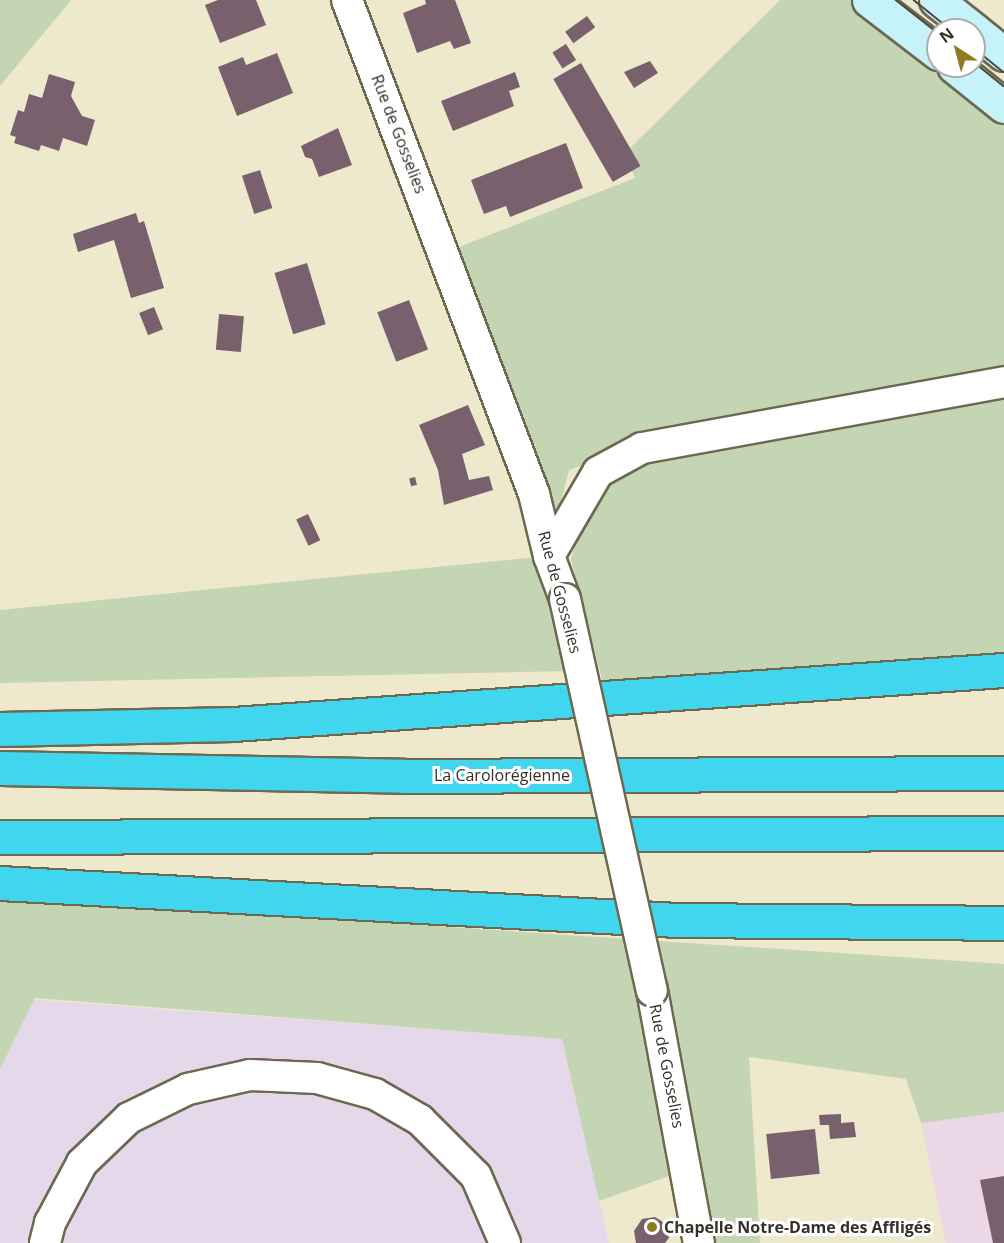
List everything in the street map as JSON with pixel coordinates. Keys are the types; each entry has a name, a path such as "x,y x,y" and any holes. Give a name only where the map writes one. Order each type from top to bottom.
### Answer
{"highway":[{"path":"0,729 233,724 1004,670"},
{"name":"La Carolorégienne","path":"0,768 404,776 1004,773"},
{"path":"0,837 1004,833"},
{"path":"0,883 677,920 1004,923"}],"main road":[{"path":"869,0 926,44"},
{"path":"936,0 959,18"},
{"path":"986,40 1004,54"},
{"path":"969,78 1004,105"}],"street":[{"name":"Rue de Gosselies","path":"347,0 534,494 549,556 564,599 652,990 699,1243"},
{"path":"549,556 598,472 642,448 1004,382"},
{"path":"45,1243 50,1223 82,1163 129,1118 188,1089 250,1075 317,1078 375,1094 420,1120 477,1176 505,1243"}],"shaded area":[{"path":"0,997 562,1039 609,1243 0,1243"},
{"path":"1004,1112 1004,1243 946,1243 921,1123"}],"green space":[{"path":"0,0 71,0 0,86"},
{"path":"780,0 852,0 926,60 926,78 948,78 1004,123 1004,365 718,420 569,470 551,540 444,253 635,178 625,153"},
{"path":"1004,393 1004,662 604,687 571,559 598,472"},
{"path":"549,556 567,671 0,683 0,610"},
{"path":"0,897 1004,964 1004,1112 921,1123 906,1079 749,1057 760,1243 692,1243 686,1170 599,1201 562,1039 35,998 0,1069"}],"building":[{"path":"218,0 256,0 266,25 220,43 205,5"},
{"path":"425,0 455,0 471,43 454,49 450,41 417,53 403,13 426,4"},
{"path":"587,16 595,27 573,43 565,32"},
{"path":"566,44 576,60 562,69 552,52"},
{"path":"277,53 293,93 237,116 218,67 243,57 246,65"},
{"path":"650,61 658,73 634,88 624,72"},
{"path":"581,63 640,166 613,182 553,79"},
{"path":"515,72 520,87 509,91 514,106 453,131 441,101"},
{"path":"49,74 75,82 71,96 82,116 95,120 87,146 63,138 59,151 41,145 39,151 14,143 16,137 10,135 18,110 24,112 29,94 42,98"},
{"path":"338,128 352,165 319,177 312,159 305,157 301,146"},
{"path":"566,143 583,188 510,217 506,206 484,214 471,180"},
{"path":"260,170 272,208 254,214 242,176"},
{"path":"136,213 139,223 144,221 164,288 131,298 114,240 78,252 73,234"},
{"path":"307,263 326,324 293,334 274,273"},
{"path":"409,300 428,349 396,362 377,312"},
{"path":"154,307 163,329 148,335 139,313"},
{"path":"219,314 244,316 241,352 216,350"},
{"path":"468,405 485,445 462,454 469,480 489,476 493,490 444,505 438,470 419,425"},
{"path":"415,477 417,485 411,486 409,478"},
{"path":"308,514 320,540 308,546 296,519"},
{"path":"841,1114 841,1123 854,1122 856,1137 830,1139 829,1125 820,1125 819,1115"},
{"path":"815,1129 820,1174 771,1179 766,1134"},
{"path":"1004,1176 1004,1243 993,1243 980,1180"},
{"name":"Chapelle Notre-Dame des Affligés","path":"655,1217 666,1224 669,1238 665,1243 636,1243 634,1231 642,1219"}],"tram line":[{"path":"896,0 926,24"},
{"path":"914,0 936,18"},
{"path":"986,58 1004,72"},
{"path":"986,72 1004,86"}],"place":[{"name":"Chapelle Notre-Dame des Affligés","path":"652,1227"}]}
